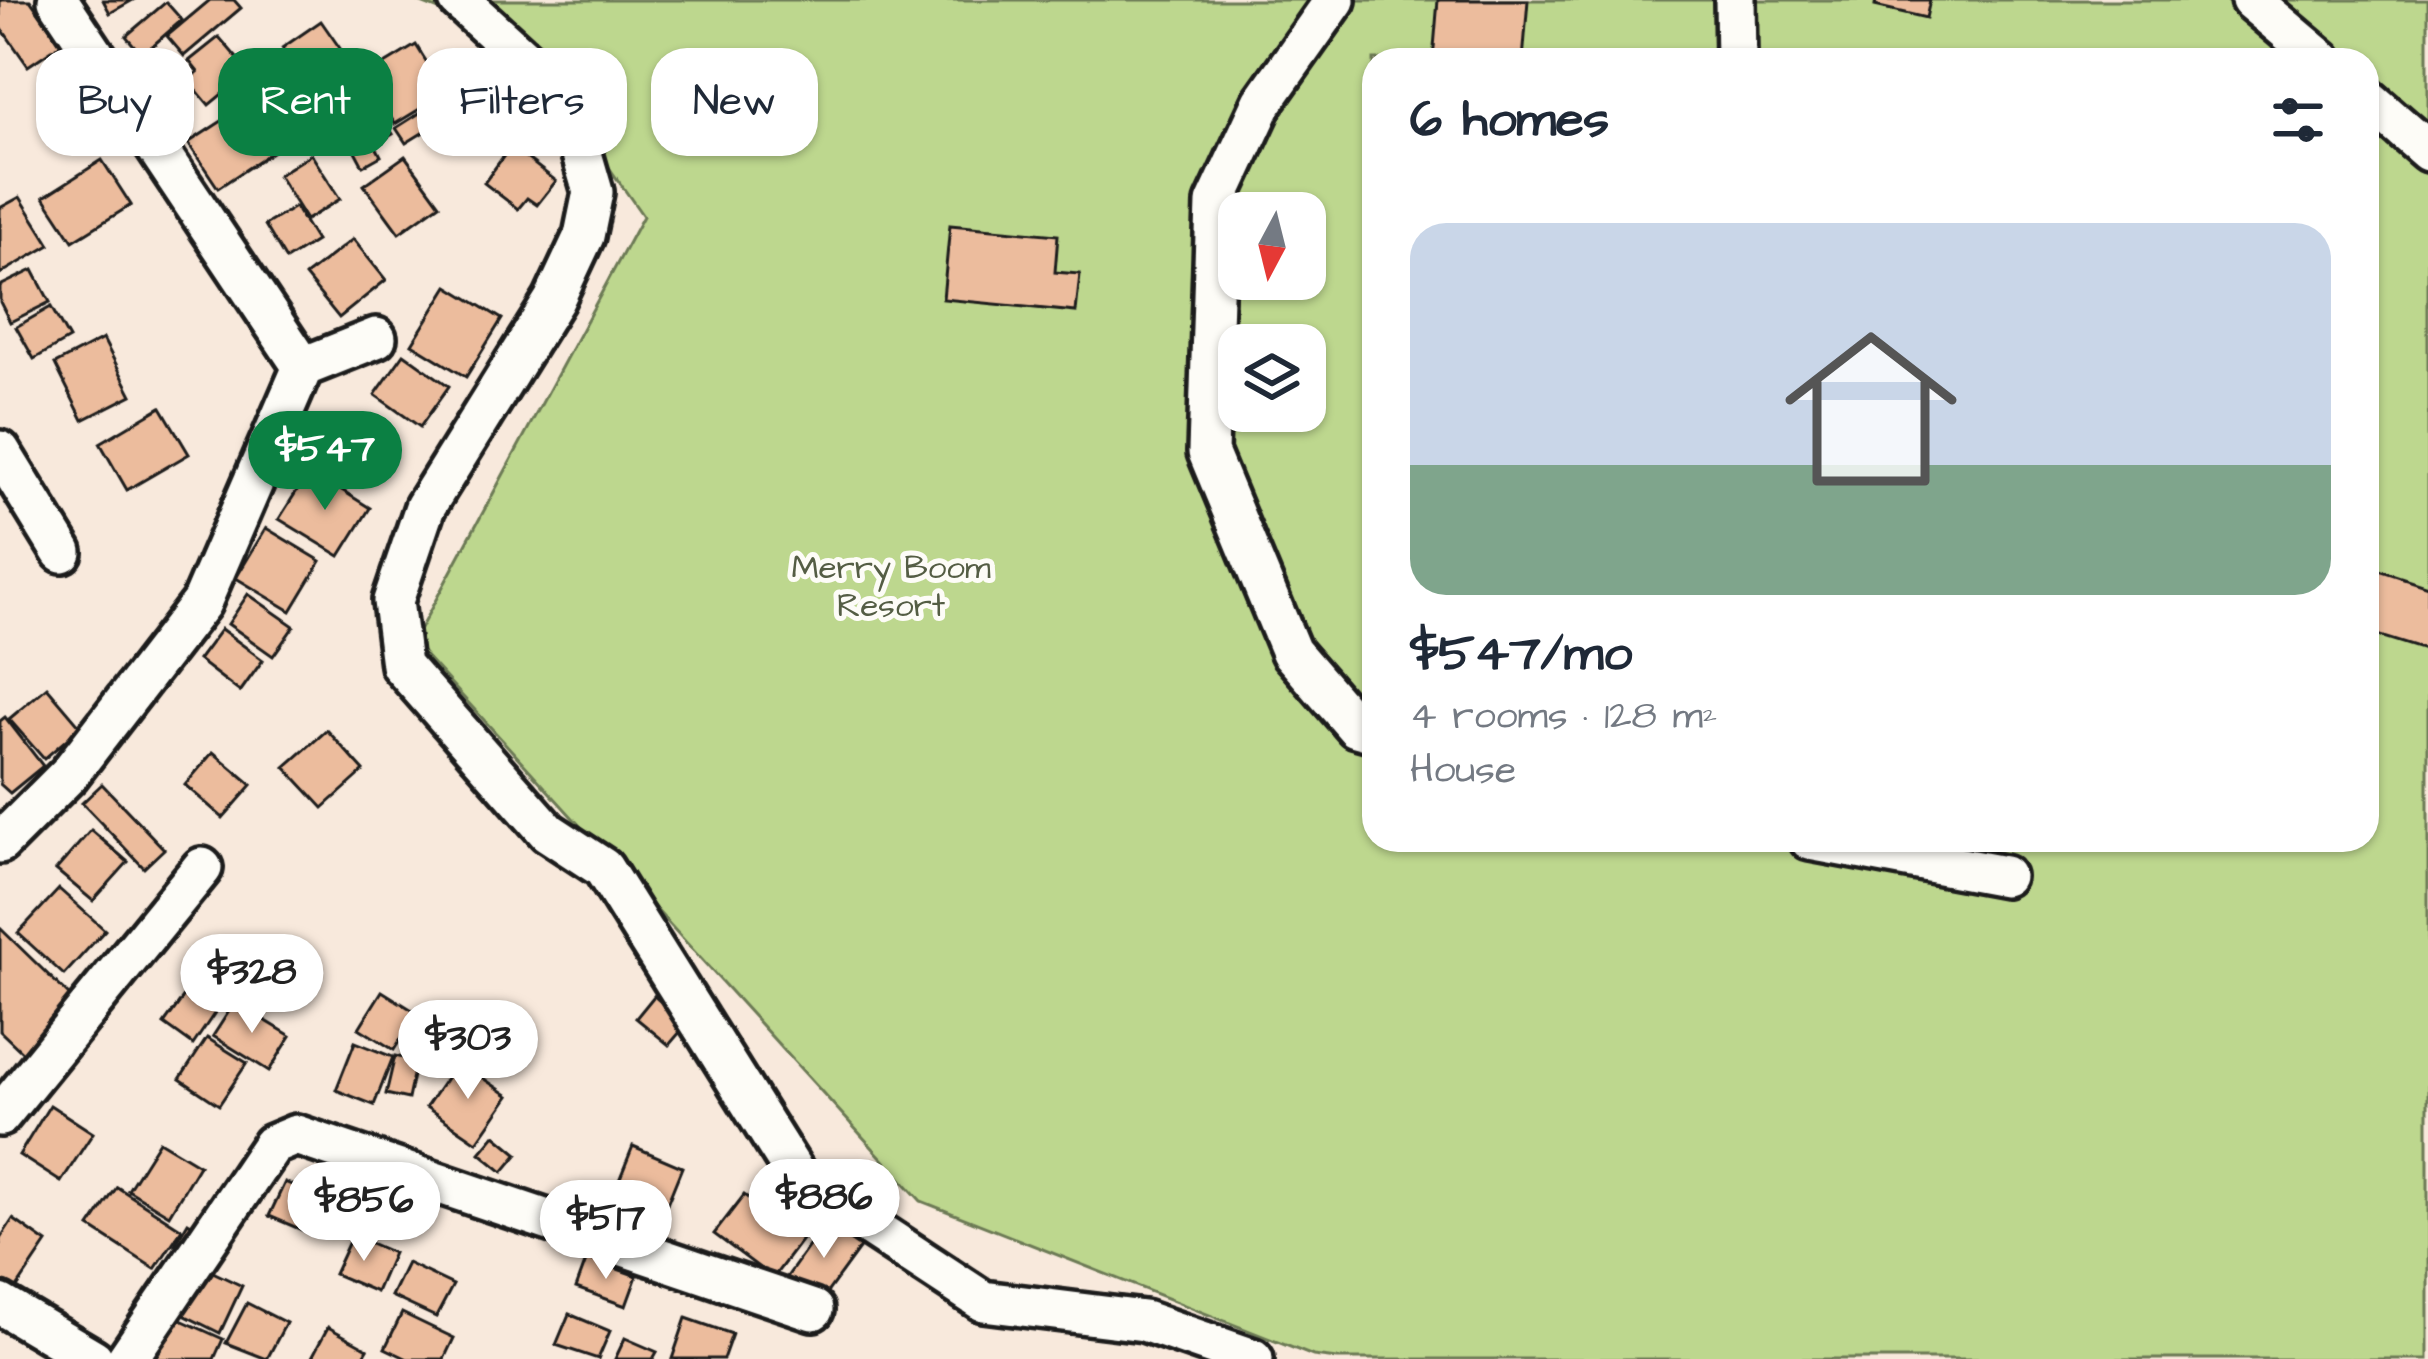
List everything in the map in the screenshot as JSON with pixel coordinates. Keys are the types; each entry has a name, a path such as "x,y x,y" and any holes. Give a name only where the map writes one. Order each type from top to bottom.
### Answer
{"street":[{"path":"58,0 303,368"},
{"path":"459,0 537,71 571,116 593,192 584,236 554,300 425,507 394,601 401,664 548,832 603,868 799,1180 983,1301 1144,1321 1253,1359"},
{"path":"1335,0 1263,102 1216,203 1208,452 1291,652 1362,728"},
{"path":"1735,0 1736,48"},
{"path":"2256,2 2308,48"},
{"path":"2379,108 2428,151"},
{"path":"0,843 70,774 202,602 303,368 376,338"},
{"path":"0,451 62,552"},
{"path":"1875,852 2004,876"},
{"path":"0,1116 202,868"},
{"path":"127,1359 272,1145 296,1136 813,1310"},
{"path":"0,1304 93,1359"}],"green space":[{"name":"Merry Boom Resort","path":"414,0 2428,0 2428,1359 1313,1356 921,1201 413,642 643,216 601,156 627,156 627,48 525,48"}],"building":[{"path":"0,0 30,0 61,44 36,48 36,61 28,66 0,26"},
{"path":"103,0 133,0 110,13"},
{"path":"210,0 234,0 241,8 194,48 177,48 167,36"},
{"path":"1438,0 1528,0 1524,48 1434,48"},
{"path":"1876,0 1930,0 1926,18 1875,6"},
{"path":"166,2 182,20 150,48 136,48 126,36"},
{"path":"321,21 340,48 282,48"},
{"path":"219,37 228,48 218,48 218,98 209,105 194,87 198,72 194,57"},
{"path":"418,48 417,111 395,124 393,121 393,59"},
{"path":"417,115 417,136 406,143 396,128"},
{"path":"218,124 218,156 266,156 218,188 194,152 194,139"},
{"path":"312,156 340,199 306,220 278,175"},
{"path":"358,156 381,156 363,166"},
{"path":"405,156 440,204 399,233 364,185"},
{"path":"504,156 524,156 556,181 537,205 527,198 518,209 484,183"},
{"path":"102,160 131,205 73,241 44,197"},
{"path":"20,197 50,245 0,274 0,208"},
{"path":"295,207 316,241 286,260 265,225"},
{"path":"950,225 1058,235 1055,272 1080,274 1076,312 943,299"},
{"path":"353,239 386,280 339,318 305,276"},
{"path":"33,270 50,302 10,322 0,302 0,286"},
{"path":"448,286 502,319 466,377 412,344"},
{"path":"51,307 69,339 34,359 16,327"},
{"path":"103,339 132,395 83,420 55,364"},
{"path":"404,354 449,386 420,427 375,395"},
{"path":"161,407 189,454 127,490 100,443"},
{"path":"355,421 389,449 360,484 326,457"},
{"path":"310,470 370,508 340,556 279,519"},
{"path":"266,528 321,561 291,611 236,578"},
{"path":"2379,570 2428,586 2428,651 2379,636"},
{"path":"248,594 294,626 273,656 228,624"},
{"path":"221,629 263,660 240,692 198,660"},
{"path":"47,687 81,727 44,759 9,719"},
{"path":"5,717 43,766 10,793 0,784 0,721"},
{"path":"327,730 364,771 323,808 285,767"},
{"path":"213,752 252,785 223,818 185,785"},
{"path":"102,784 164,849 144,868 82,803"},
{"path":"91,830 128,862 93,901 56,870"},
{"path":"59,889 105,930 64,975 18,933"},
{"path":"0,928 74,1000 23,1053 0,1031"},
{"path":"382,991 417,1013 394,1050 359,1028"},
{"path":"187,992 216,1011 193,1045 164,1024"},
{"path":"654,996 687,1024 669,1045 636,1018"},
{"path":"235,1002 291,1036 269,1071 213,1036"},
{"path":"207,1038 247,1063 219,1105 180,1079"},
{"path":"355,1042 393,1057 374,1105 336,1090"},
{"path":"395,1056 416,1061 408,1099 386,1094"},
{"path":"458,1061 509,1096 477,1142 426,1107"},
{"path":"50,1105 93,1133 61,1182 19,1155"},
{"path":"495,1135 518,1154 503,1172 480,1153"},
{"path":"159,1141 199,1165 169,1215 128,1190"},
{"path":"633,1146 682,1167 667,1204 618,1183"},
{"path":"285,1182 324,1199 309,1233 269,1216"},
{"path":"117,1187 182,1229 155,1269 90,1227"},
{"path":"744,1195 803,1238 773,1278 714,1234"},
{"path":"13,1219 47,1243 10,1298 0,1292 0,1239"},
{"path":"188,1222 202,1231 189,1253 175,1244"},
{"path":"826,1222 861,1246 821,1301 787,1277"},
{"path":"352,1235 393,1253 376,1292 334,1274"},
{"path":"587,1258 637,1276 626,1306 576,1288"},
{"path":"407,1263 453,1285 436,1317 391,1296"},
{"path":"196,1264 242,1286 220,1333 174,1310"},
{"path":"247,1303 286,1323 267,1359 226,1343"},
{"path":"402,1313 454,1338 444,1359 408,1359 385,1348"},
{"path":"569,1314 610,1331 598,1359 556,1345"},
{"path":"172,1316 223,1339 214,1359 152,1359"},
{"path":"686,1318 732,1334 723,1359 672,1359"},
{"path":"328,1327 368,1349 362,1359 311,1359"},
{"path":"625,1338 657,1352 653,1359 615,1359"}]}
